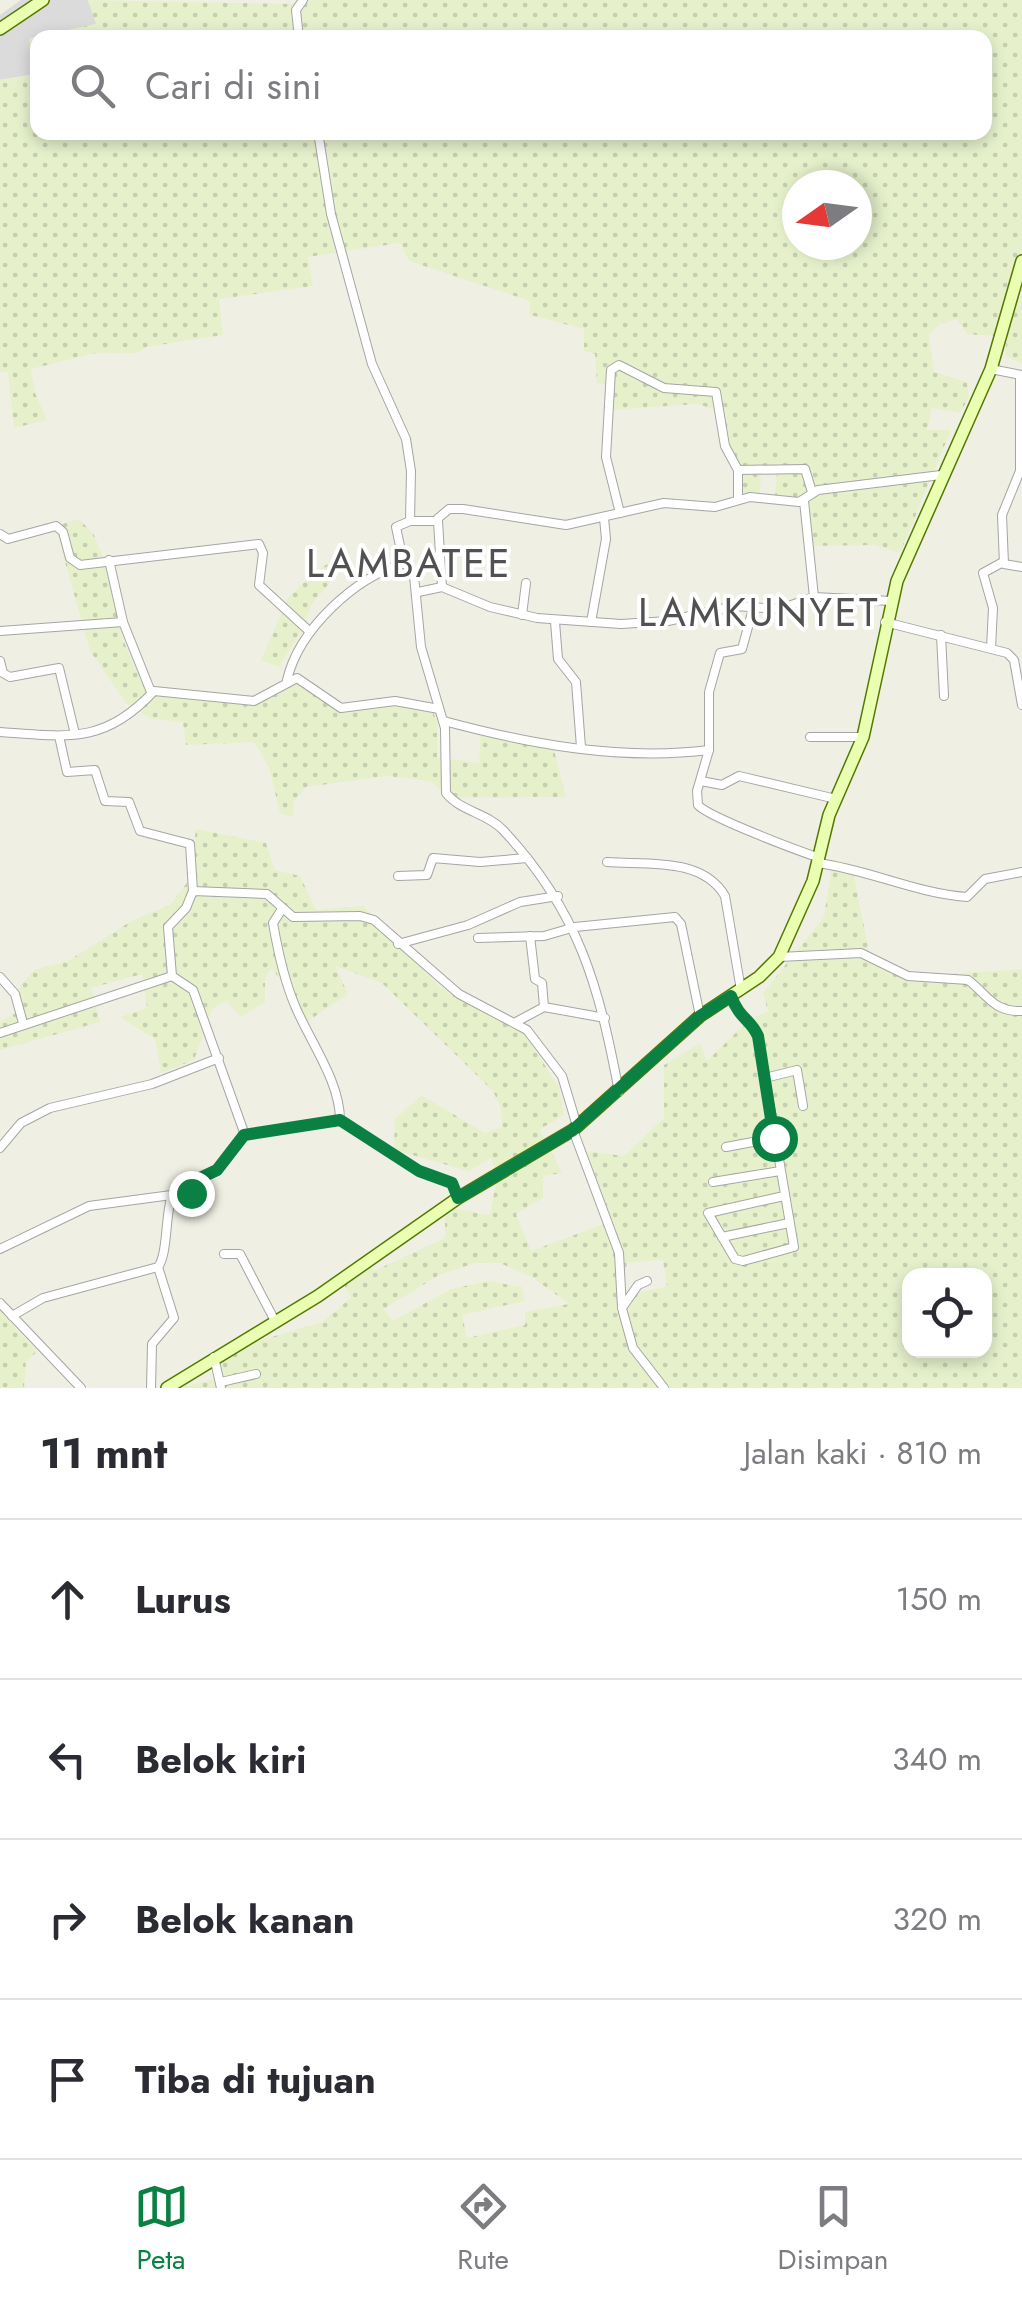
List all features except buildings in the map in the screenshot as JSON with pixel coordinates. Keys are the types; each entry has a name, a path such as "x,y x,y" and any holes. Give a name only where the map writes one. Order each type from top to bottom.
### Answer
{"street":[{"path":"0,29 43,0"},
{"path":"298,30 296,10 303,0"},
{"path":"319,140 331,214 372,364 406,439 412,472 410,520"},
{"path":"167,1388 458,1198 575,1128 700,1016 736,993 779,957 819,861 836,799 863,737 890,601 991,369 1022,261"},
{"path":"620,513 606,457 608,392 616,365 674,390 716,392 725,446 738,470 738,498"},
{"path":"991,369 1021,375 1020,471 1002,515 1003,562"},
{"path":"738,470 774,473 805,469 812,492"},
{"path":"814,597 804,501 812,492 942,475"},
{"path":"619,1092 605,1018 575,927 558,896 498,825 446,793 444,722 421,647 418,592 413,572 404,564 396,528 410,520 436,520 449,508 566,525 664,503 715,508 738,498 804,501"},
{"path":"591,622 605,547 604,518"},
{"path":"436,520 442,587"},
{"path":"0,534 8,539 56,526 63,532 74,562 259,544 263,552 259,585 308,630"},
{"path":"109,560 123,622 151,692"},
{"path":"991,648 994,612 983,573 1003,562 1022,567"},
{"path":"151,692 254,701 270,696 287,680 308,630 375,574 404,564"},
{"path":"522,615 526,583"},
{"path":"418,592 442,587 522,615 556,622 668,621 754,605 784,608 814,597 890,601"},
{"path":"754,605 742,649 720,653 709,692 709,750 700,781 700,809 819,861 935,895 967,897 986,879 1022,872"},
{"path":"0,632 123,622"},
{"path":"556,622 558,659 576,682 581,747"},
{"path":"885,622 991,648 1014,660 1022,705"},
{"path":"942,635 944,696"},
{"path":"0,661 3,673 10,677 60,668 75,734"},
{"path":"287,680 302,679 341,708 395,702 440,709"},
{"path":"0,732 59,736 108,729 144,704 151,692"},
{"path":"444,722 540,746 676,754 709,750"},
{"path":"59,736 67,772 95,770 105,801 129,802 140,831 190,844 193,892 186,908 168,927 172,976"},
{"path":"810,737 863,737"},
{"path":"700,781 722,785 739,776 836,799"},
{"path":"398,876 427,875 433,858 480,862 527,858"},
{"path":"607,862 687,867 726,896 738,1016 753,1026 764,1078 793,1249 743,1261 735,1259 708,1212 784,1196"},
{"path":"193,892 266,894 282,910 307,918 370,918 459,994 516,1022 562,1076 575,1128 619,1253 622,1308 637,1286 647,1281"},
{"path":"398,944 468,925 508,906 558,896"},
{"path":"282,910 273,923 278,954 296,1009 338,1101 340,1120"},
{"path":"478,938 530,936 575,927 677,918 700,1016"},
{"path":"530,936 535,979 542,983 544,1007"},
{"path":"779,957 862,952 908,976 968,980 1000,1008 1022,1011"},
{"path":"0,1032 172,976"},
{"path":"172,976 193,990 244,1135"},
{"path":"0,977 15,994 23,1023"},
{"path":"516,1022 544,1007 605,1018"},
{"path":"0,1148 21,1123 50,1108 152,1084 219,1058"},
{"path":"764,1078 797,1070 803,1106"},
{"path":"0,1248 88,1206 194,1192 200,1178 217,1170 244,1135 340,1120 419,1171 452,1183 458,1198"},
{"path":"726,1147 774,1138"},
{"path":"712,1182 780,1171"},
{"path":"151,1388 152,1344 174,1318 158,1267 164,1255 164,1218 172,1195"},
{"path":"722,1237 789,1223"},
{"path":"224,1254 240,1254 275,1321"},
{"path":"12,1316 44,1298 158,1267"},
{"path":"0,1302 80,1388"},
{"path":"623,1312 634,1348 664,1388"},
{"path":"214,1357 221,1385 256,1374"}],"shaded area":[{"path":"21,0 88,0 97,24 68,30 30,30 30,75 0,80 0,15"}],"green space":[{"path":"88,0 293,4 297,0 1022,0 1022,364 1005,355 1007,337 967,334 957,319 941,324 929,335 934,372 967,382 969,397 960,413 932,408 927,430 951,430 900,553 875,545 810,546 804,503 799,497 775,497 777,471 761,470 760,494 740,493 719,411 698,404 609,410 607,383 597,384 595,354 584,351 584,329 530,315 530,301 409,261 400,243 308,257 313,286 219,299 223,335 146,347 137,353 96,353 31,369 35,393 47,420 14,428 8,373 0,372 0,80 30,75 30,140 992,140 992,30 69,30 96,24"},
{"path":"79,519 94,535 112,581 121,635 140,679 149,689 252,701 293,681 312,687 339,710 392,699 431,706 437,722 437,757 479,763 481,731 553,746 566,797 450,798 430,781 387,776 306,787 294,802 293,817 280,813 269,767 254,742 186,745 183,722 151,719 126,703 90,651 55,526"},
{"path":"347,550 349,560 311,605 305,625 279,667 261,660 288,598 309,577"},
{"path":"196,829 266,843 275,870 300,876 316,910 363,906 440,987 478,1007 515,1019 559,1087 564,1115 540,1129 562,1173 543,1176 543,1198 516,1214 531,1251 612,1221 587,1151 624,1156 664,1118 664,1065 700,1043 707,1061 748,1021 768,1011 763,993 824,917 833,859 852,867 870,956 884,969 938,975 1022,969 1022,1388 181,1388 218,1378 214,1354 322,1322 351,1298 341,1279 365,1261 374,1271 445,1238 445,1207 490,1215 497,1177 491,1158 469,1171 394,1150 395,1119 421,1095 485,1133 502,1127 501,1108 493,1091 382,983 335,966 348,994 308,1021 272,968 265,978 265,1002 241,1017 226,1001 212,1009 194,1060 161,1073 155,1039 120,1017 147,1008 142,974 91,988 100,1022 0,1050 0,1022 16,1013 13,994 34,970 68,961 133,920 170,905 189,880","holes":["663,1260 667,1287 621,1295 627,1263","475,1263 500,1263 532,1277 569,1304 525,1312 525,1325 467,1338 462,1315 525,1301 522,1287 488,1281 451,1289 393,1321 384,1309 439,1275"]},
{"path":"0,1310 37,1352 26,1361 24,1388 0,1388"}],"district":[{"name":"LAMBATEE","path":"409,563"},
{"name":"LAMKUNYET","path":"759,612"}],"route":[{"path":"191,1193 202,1176 217,1170 227,1152 244,1135 340,1120 419,1171 452,1183 458,1198 573,1130 602,1108 700,1016 731,996 738,1016 753,1026 758,1036 774,1138"}]}
